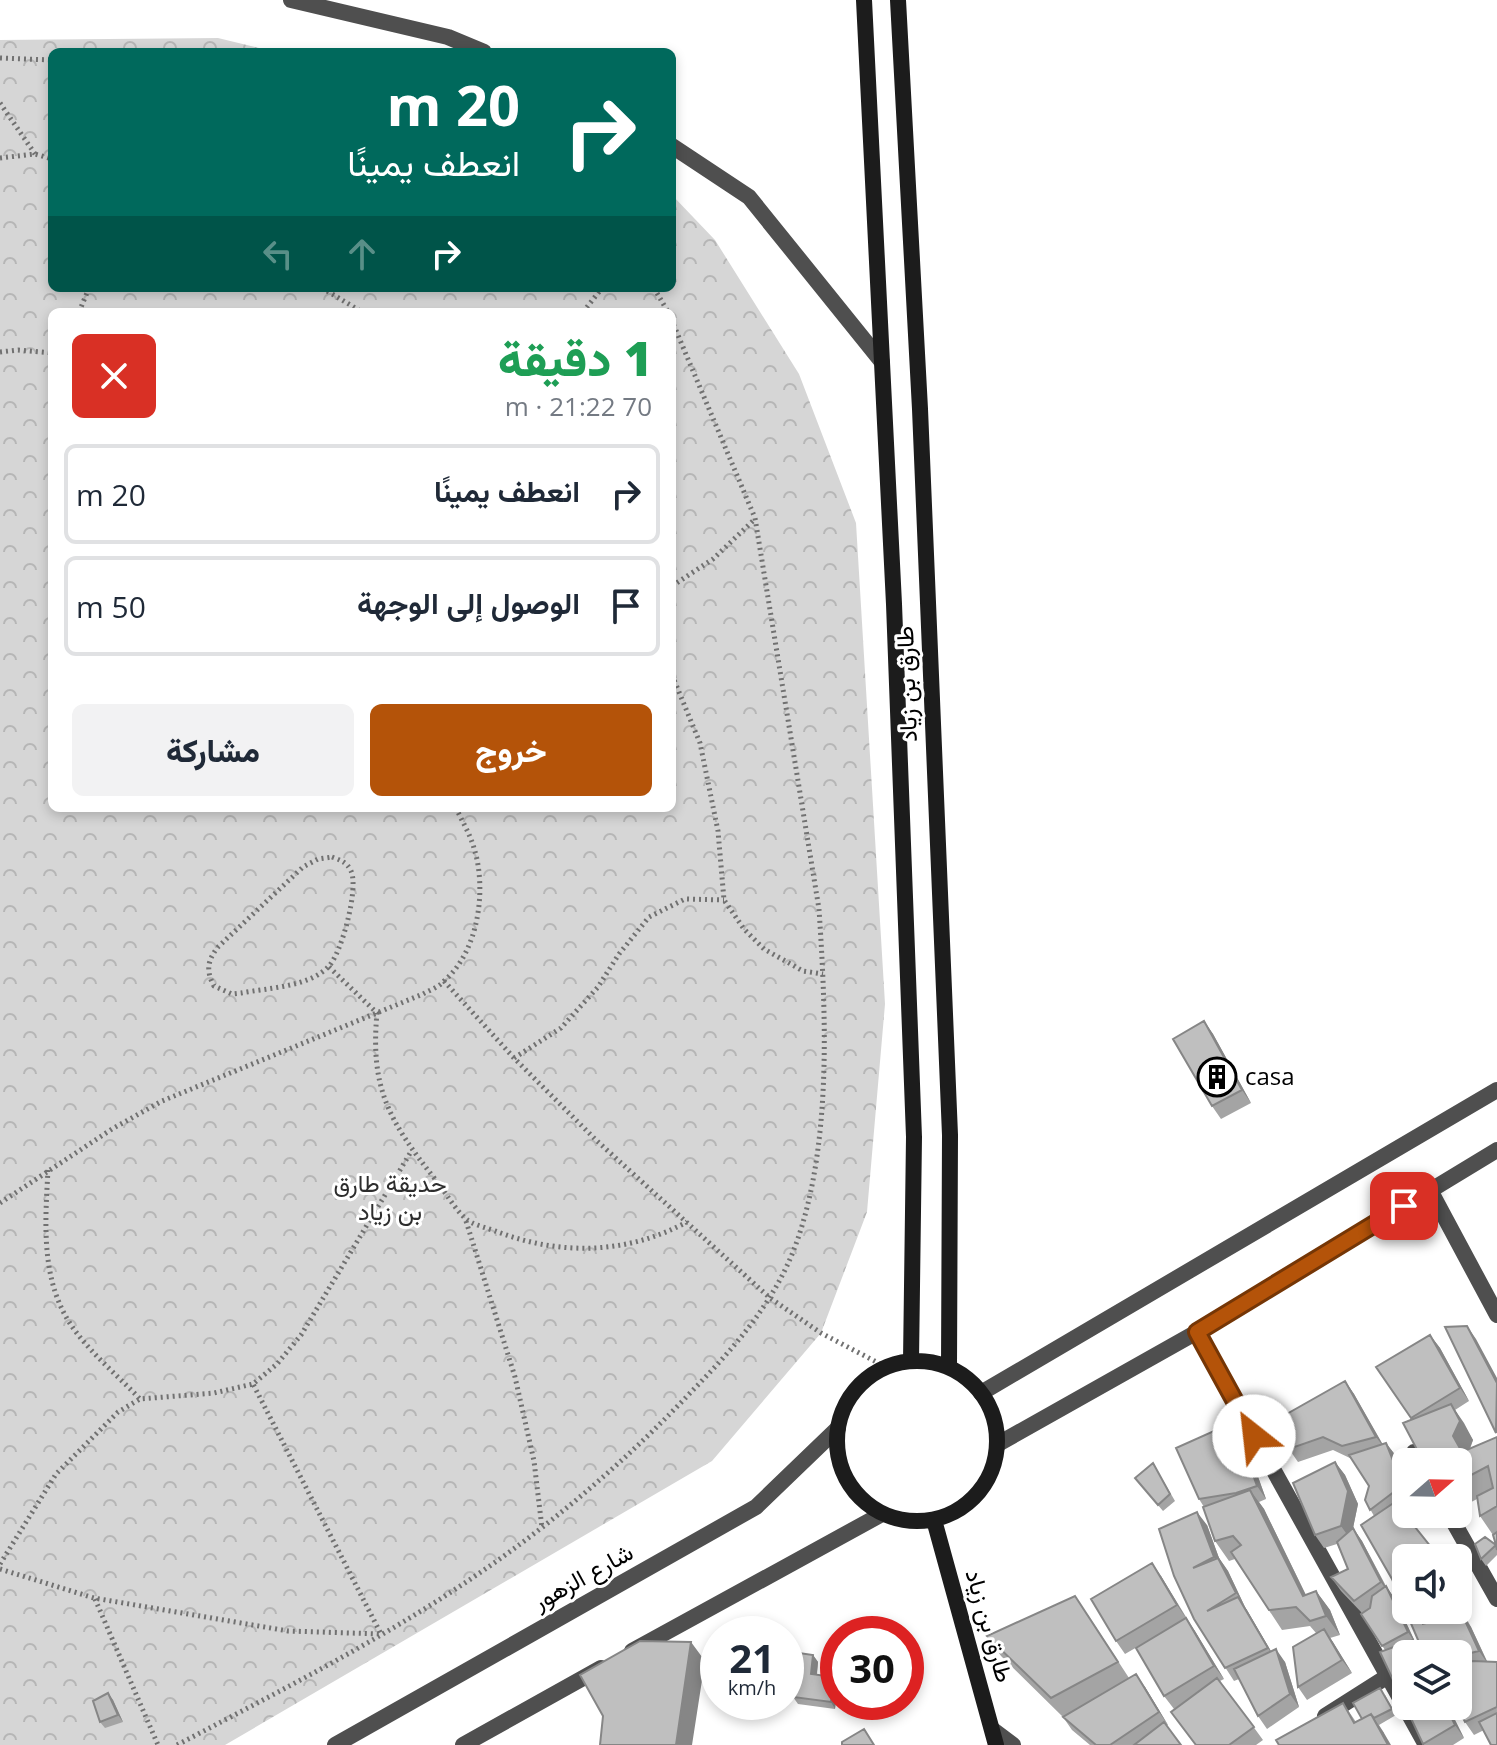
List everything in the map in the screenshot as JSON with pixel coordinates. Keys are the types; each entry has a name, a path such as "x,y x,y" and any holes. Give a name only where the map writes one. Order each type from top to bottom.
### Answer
{"main road":[{"path":"864,0 914,1137 911,1361"},
{"name":"طارق بن زياد","path":"898,0 920,409 950,1135 949,1367"},
{"path":"911,1361 949,1367 967,1378 981,1393 994,1417 998,1444 992,1470 979,1493 959,1511 934,1520 908,1521 882,1514 861,1499 846,1478 838,1454 838,1428 847,1403 863,1381 886,1367 911,1361"},
{"name":"طارق بن زياد","path":"934,1520 995,1737"}],"street":[{"path":"291,0 448,37 474,48"},
{"path":"676,149 749,197 882,362"},
{"path":"981,1393 1497,1090"},
{"path":"998,1444 1197,1332 1497,1150"},
{"path":"1430,1190 1497,1315"},
{"path":"1197,1332 1426,1745"},
{"name":"شارع الزهور","path":"335,1745 756,1507 838,1428"},
{"path":"463,1745 882,1514"},
{"path":"1457,1528 1497,1599"},
{"path":"1316,1722 1388,1676"},
{"path":"995,1737 1013,1745"}],"path":[{"path":"0,58 48,60"},
{"path":"0,103 35,154"},
{"path":"0,158 35,154 48,158"},
{"path":"329,292 355,308"},
{"path":"586,308 599,292"},
{"path":"177,1745 274,1696 381,1634 479,1573 542,1528 671,1414 734,1347 770,1298 795,1247 812,1194 820,1130 823,974 819,909 755,518 676,330"},
{"path":"0,352 48,353"},
{"path":"676,583 713,559 755,518"},
{"path":"676,685 700,743 718,831 724,900 744,929 764,949 803,971 823,974"},
{"path":"0,1203 112,1129 162,1101 423,994 444,981 464,956 477,917 481,881 474,847 458,812"},
{"path":"332,857 345,862 353,874 353,888 342,946 329,967 308,979 232,994 214,986 207,967 218,947 303,867 318,859 332,857"},
{"path":"514,1058 561,1028 598,987 619,954 649,917 685,899 724,900"},
{"path":"329,967 377,1013 376,1071 386,1104 412,1150 466,1220 515,1377 534,1461 542,1528"},
{"path":"444,981 514,1058 597,1141 770,1298 821,1333 886,1367"},
{"path":"381,1634 288,1631 94,1598 0,1566 56,1474 118,1412 140,1399 214,1393 253,1384 277,1364 301,1335 412,1150"},
{"path":"48,1170 45,1236 51,1283 74,1331 140,1399"},
{"path":"466,1220 520,1240 569,1249 613,1247 660,1236 687,1222"},
{"path":"253,1384 381,1634"},
{"path":"94,1598 158,1745"}],"green space":[{"name":"حديقة طارق بن زياد","path":"218,38 259,48 48,48 48,292 676,292 676,199 715,240 799,374 856,523 885,1004 867,1212 821,1333 712,1461 225,1745 0,1745 0,40"}],"building":[{"name":"casa","path":"1204,1021 1242,1090 1212,1106 1173,1039"},
{"path":"1467,1326 1497,1383 1496,1433 1445,1327"},
{"path":"1430,1335 1460,1388 1411,1418 1376,1367"},
{"path":"1345,1381 1376,1437 1342,1446 1323,1437 1289,1449 1285,1415"},
{"path":"1451,1404 1460,1421 1453,1436 1460,1448 1416,1448 1403,1423"},
{"path":"1234,1422 1257,1486 1199,1499 1176,1448"},
{"path":"1497,1437 1497,1506 1480,1516 1477,1496 1493,1488 1488,1466 1472,1475 1471,1448"},
{"path":"1386,1443 1392,1458 1392,1493 1370,1510 1365,1500 1369,1486 1349,1455"},
{"path":"1335,1462 1348,1491 1341,1526 1315,1535 1293,1483"},
{"path":"1153,1463 1170,1494 1158,1505 1135,1478"},
{"path":"1250,1490 1303,1596 1316,1591 1326,1616 1310,1621 1296,1607 1269,1610 1231,1552 1241,1545 1233,1536 1215,1541 1203,1507"},
{"path":"1392,1504 1392,1528 1416,1528 1429,1544 1392,1544 1392,1579 1361,1525"},
{"path":"1197,1512 1214,1557 1193,1568 1218,1558 1236,1593 1207,1611 1238,1597 1268,1648 1225,1668 1194,1619 1174,1576 1159,1529"},
{"path":"1353,1528 1381,1582 1354,1601 1331,1577 1348,1569 1337,1542"},
{"path":"1485,1537 1496,1545 1481,1559 1475,1544"},
{"path":"1152,1563 1177,1605 1116,1641 1091,1599"},
{"path":"1386,1586 1392,1599 1392,1624 1404,1624 1408,1632 1382,1646 1361,1614 1370,1608 1372,1596"},
{"path":"1075,1596 1118,1662 1051,1698 987,1636"},
{"path":"1186,1618 1214,1666 1164,1696 1136,1648"},
{"path":"1411,1624 1467,1624 1479,1651 1472,1653 1472,1640 1418,1640"},
{"path":"1324,1629 1342,1660 1298,1687 1293,1647"},
{"path":"640,1641 691,1642 676,1745 600,1745 603,1716 580,1675"},
{"path":"1392,1648 1392,1678 1380,1652"},
{"path":"1276,1649 1290,1694 1258,1716 1234,1669"},
{"path":"804,1654 813,1655 811,1674 820,1675 820,1701 804,1698"},
{"path":"1472,1661 1497,1662 1497,1707 1472,1719"},
{"path":"1136,1674 1159,1712 1110,1745 1096,1745 1063,1717"},
{"path":"1217,1678 1254,1727 1229,1745 1196,1745 1171,1712"},
{"path":"1380,1688 1392,1709 1374,1718 1371,1714 1362,1719 1353,1703"},
{"path":"108,1693 118,1715 100,1722 93,1701"},
{"path":"1343,1703 1354,1723 1371,1714 1388,1745 1279,1745 1276,1740"},
{"path":"1497,1713 1497,1745 1491,1745 1479,1722"},
{"path":"1412,1720 1453,1720 1455,1725 1423,1744"},
{"path":"1164,1722 1181,1745 1134,1745"},
{"path":"864,1729 874,1745 842,1745 842,1742"}],"place":[{"name":"casa","path":"1217,1077"}],"route":[{"path":"1254,1436 1197,1332 1404,1206"}]}
